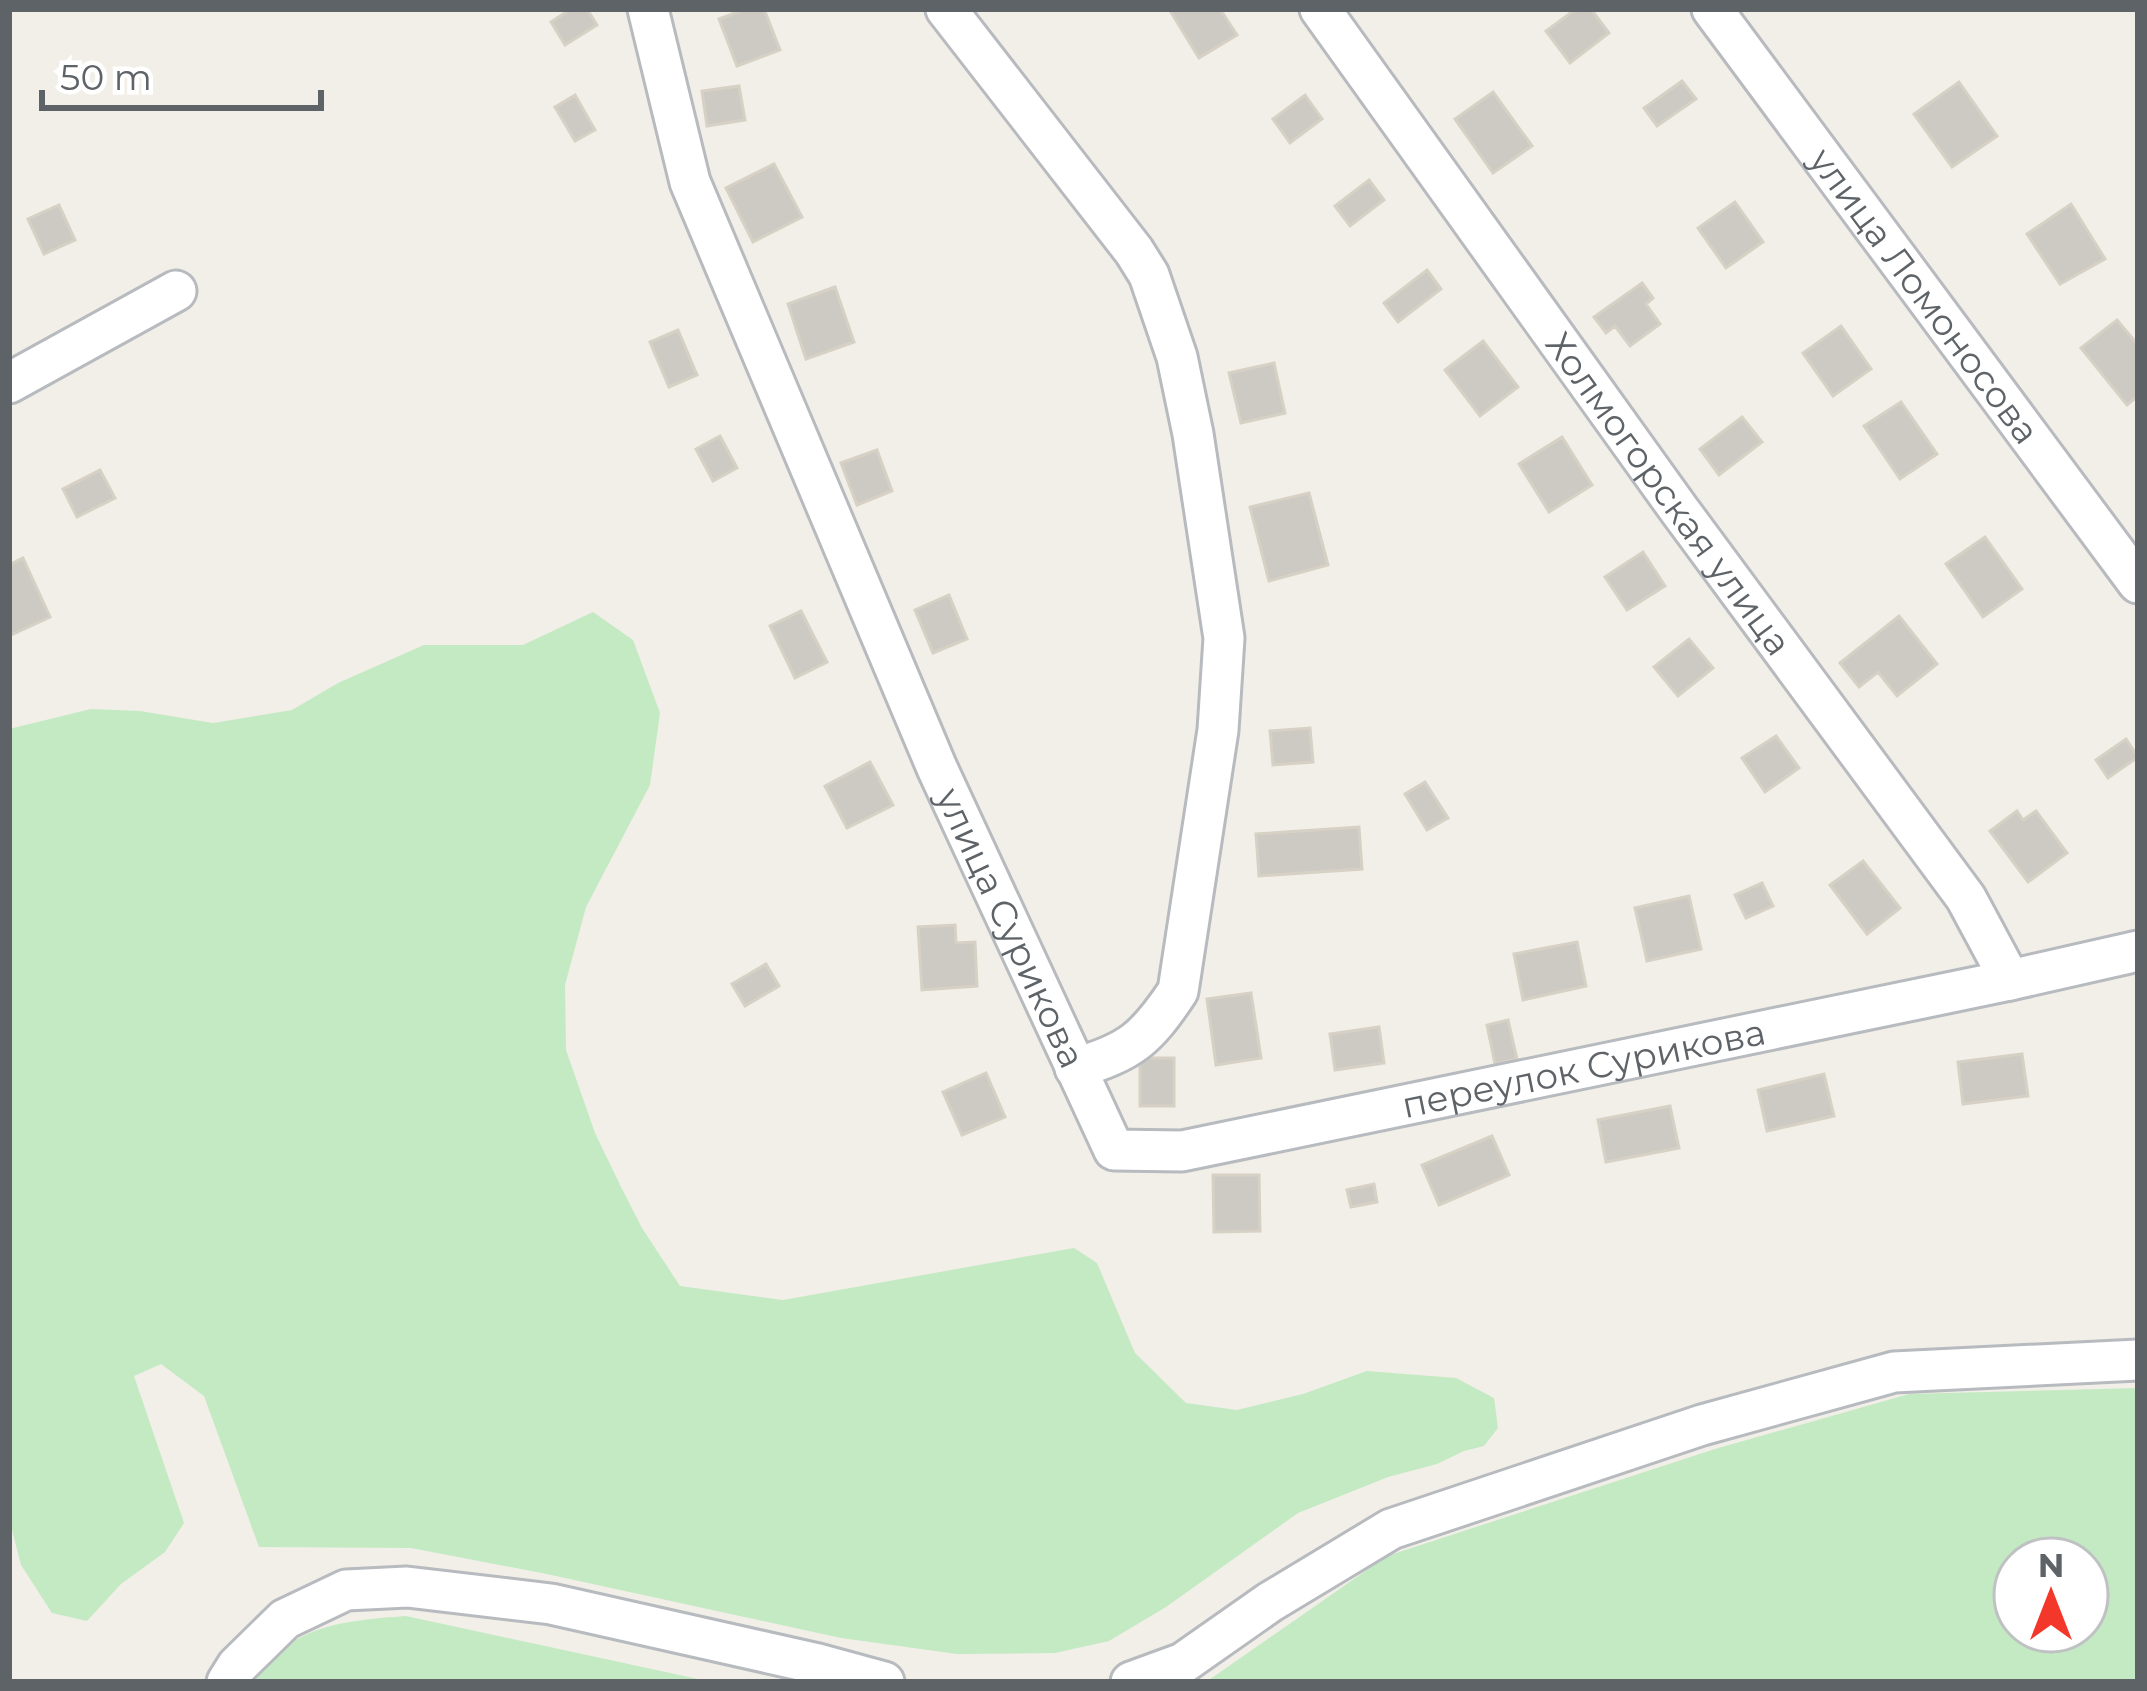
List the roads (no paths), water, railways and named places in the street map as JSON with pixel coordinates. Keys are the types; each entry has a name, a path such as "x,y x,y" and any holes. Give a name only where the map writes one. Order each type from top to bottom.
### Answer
{"street":[{"name":"улица Сурикова","path":"648,9 690,182 937,768 1075,1068 1125,1050 1155,1025 1178,992 1218,730 1224,638 1189,415 1177,357 1149,275 946,9"},
{"name":"Холмогорская улица","path":"1321,9 1680,511 1966,898 2010,980"},
{"name":"улица Ломоносова","path":"1712,9 2138,583"},
{"path":"9,383 176,291"},
{"name":"переулок Сурикова","path":"1075,1068 1114,1150 1182,1151 2138,951"},
{"path":"1131,1682 1183,1663 1270,1602 1391,1529 1702,1425 1894,1372 2138,1360"},
{"path":"227,1682 285,1619 346,1590 407,1587 551,1604 884,1682"}]}
